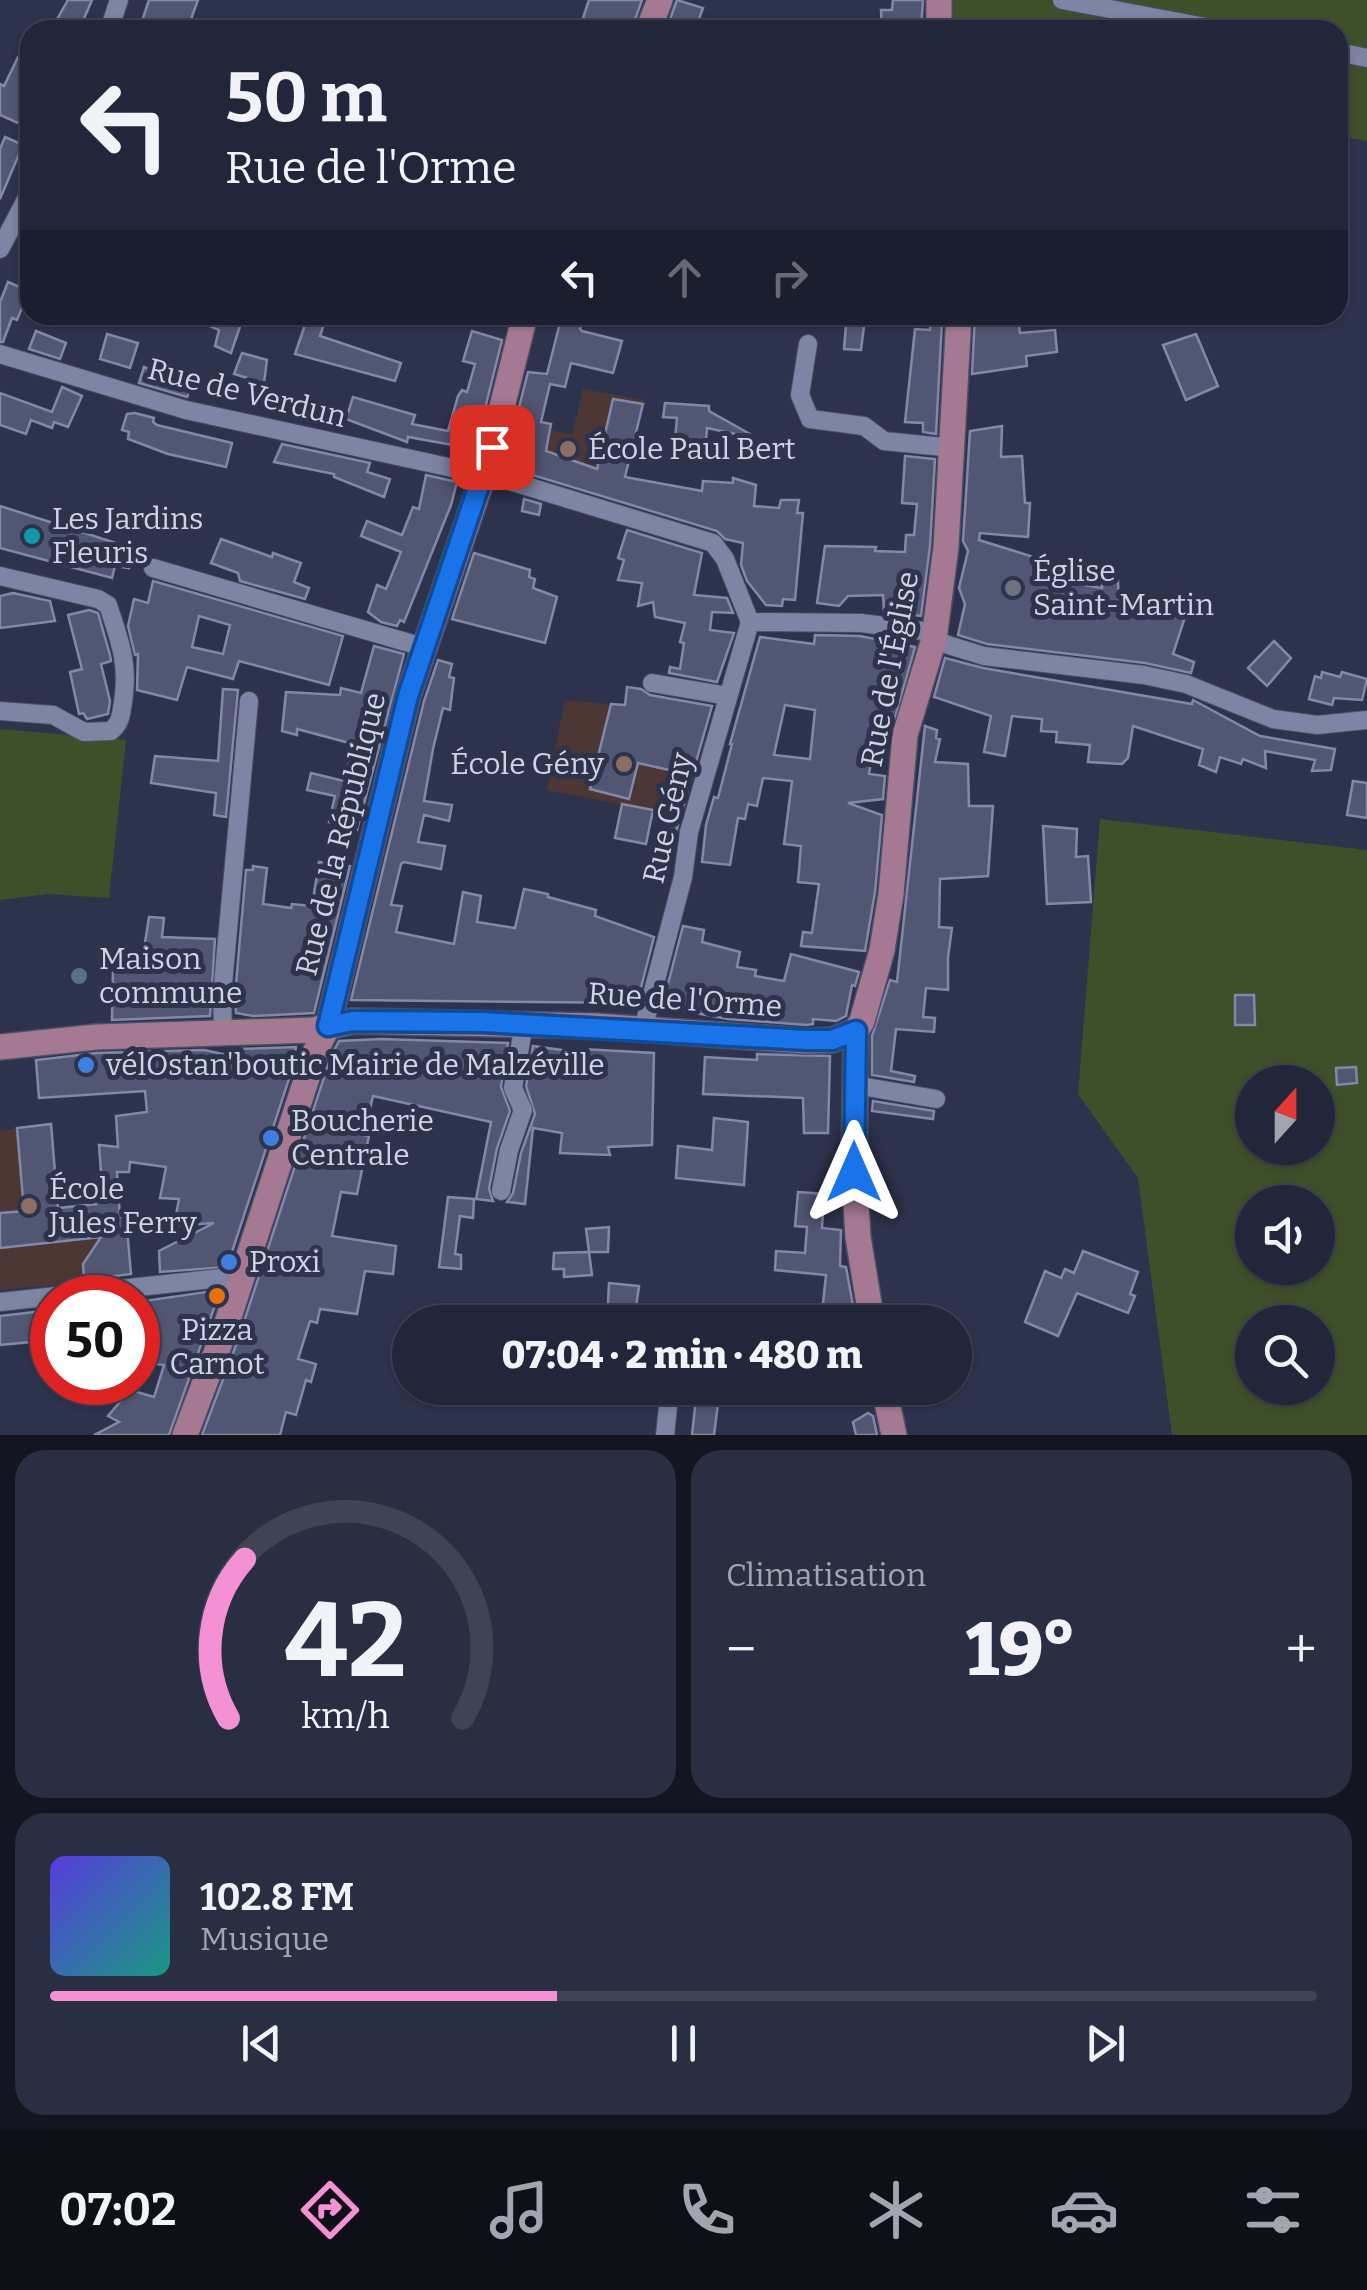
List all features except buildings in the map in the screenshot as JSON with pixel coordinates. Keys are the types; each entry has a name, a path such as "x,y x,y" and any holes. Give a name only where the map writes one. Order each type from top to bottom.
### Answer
{"main road":[{"name":"Rue de la République","path":"185,1435 314,1056 328,1026 422,646 484,475 522,325"},
{"name":"Rue de l'Église","path":"869,1305 858,1237 854,1157 856,1031 882,950 905,735 934,639 953,448 959,325"},
{"name":"Rue de l'Orme","path":"0,1048 96,1038 328,1026 353,1021 524,1023 807,1040 832,1040 856,1031"},
{"path":"888,1405 894,1435"}],"street":[{"path":"1062,0 1168,20"},
{"path":"0,249 20,211"},
{"path":"808,344 800,395 810,419 864,426 884,441 953,448"},
{"name":"Rue de Verdun","path":"0,354 186,410 484,475 599,506 713,543 726,559 750,622"},
{"path":"153,568 422,646"},
{"path":"0,576 98,600 108,606 127,668 121,717 111,731 84,732 53,716 0,711"},
{"path":"750,622 861,622 924,631 934,639 984,656 1144,675 1186,684 1273,720 1317,725 1367,720"},
{"name":"Rue Gény","path":"643,1029 683,877 690,832 750,622"},
{"path":"652,684 728,696"},
{"path":"223,1033 222,995 249,701"},
{"path":"502,1191 508,1150 524,1110 512,1088 524,1023"},
{"path":"856,1085 936,1099"},
{"path":"0,1302 221,1278 239,1285"},
{"path":"665,1435 668,1405"}],"shaded area":[{"name":"École Paul Bert","path":"583,389 644,400 619,503 501,461 510,419 572,435"},
{"name":"École Gény","path":"565,700 650,708 703,737 681,816 547,790"},
{"name":"École Jules Ferry","path":"51,1124 58,1207 95,1204 103,1199 110,1275 30,1275 30,1287 0,1290 0,1131 24,1127 25,1134 43,1132 43,1125"}],"green space":[{"path":"948,0 1367,0 1367,141 1348,138 1348,20 947,20"},
{"path":"0,729 126,740 109,898 48,894 0,900"},
{"path":"1100,819 1367,850 1367,1435 1172,1435 1138,1178 1078,1094"}],"place":[{"name":"École Paul Bert","path":"568,449"},
{"name":"Les Jardins Fleuris","path":"32,536"},
{"name":"Église Saint-Martin","path":"1013,588"},
{"name":"École Gény","path":"624,764"},
{"name":"Maison commune","path":"79,976"},
{"name":"vélOstan'boutic Mairie de Malzéville","path":"86,1065"},
{"name":"Boucherie Centrale","path":"271,1138"},
{"name":"École Jules Ferry","path":"29,1206"},
{"name":"Proxi","path":"229,1262"},
{"name":"Pizza Carnot","path":"217,1296"}],"route":[{"path":"492,447 478,496 422,646 328,1026 353,1021 482,1022 807,1040 832,1040 856,1031 854,1172"}]}
